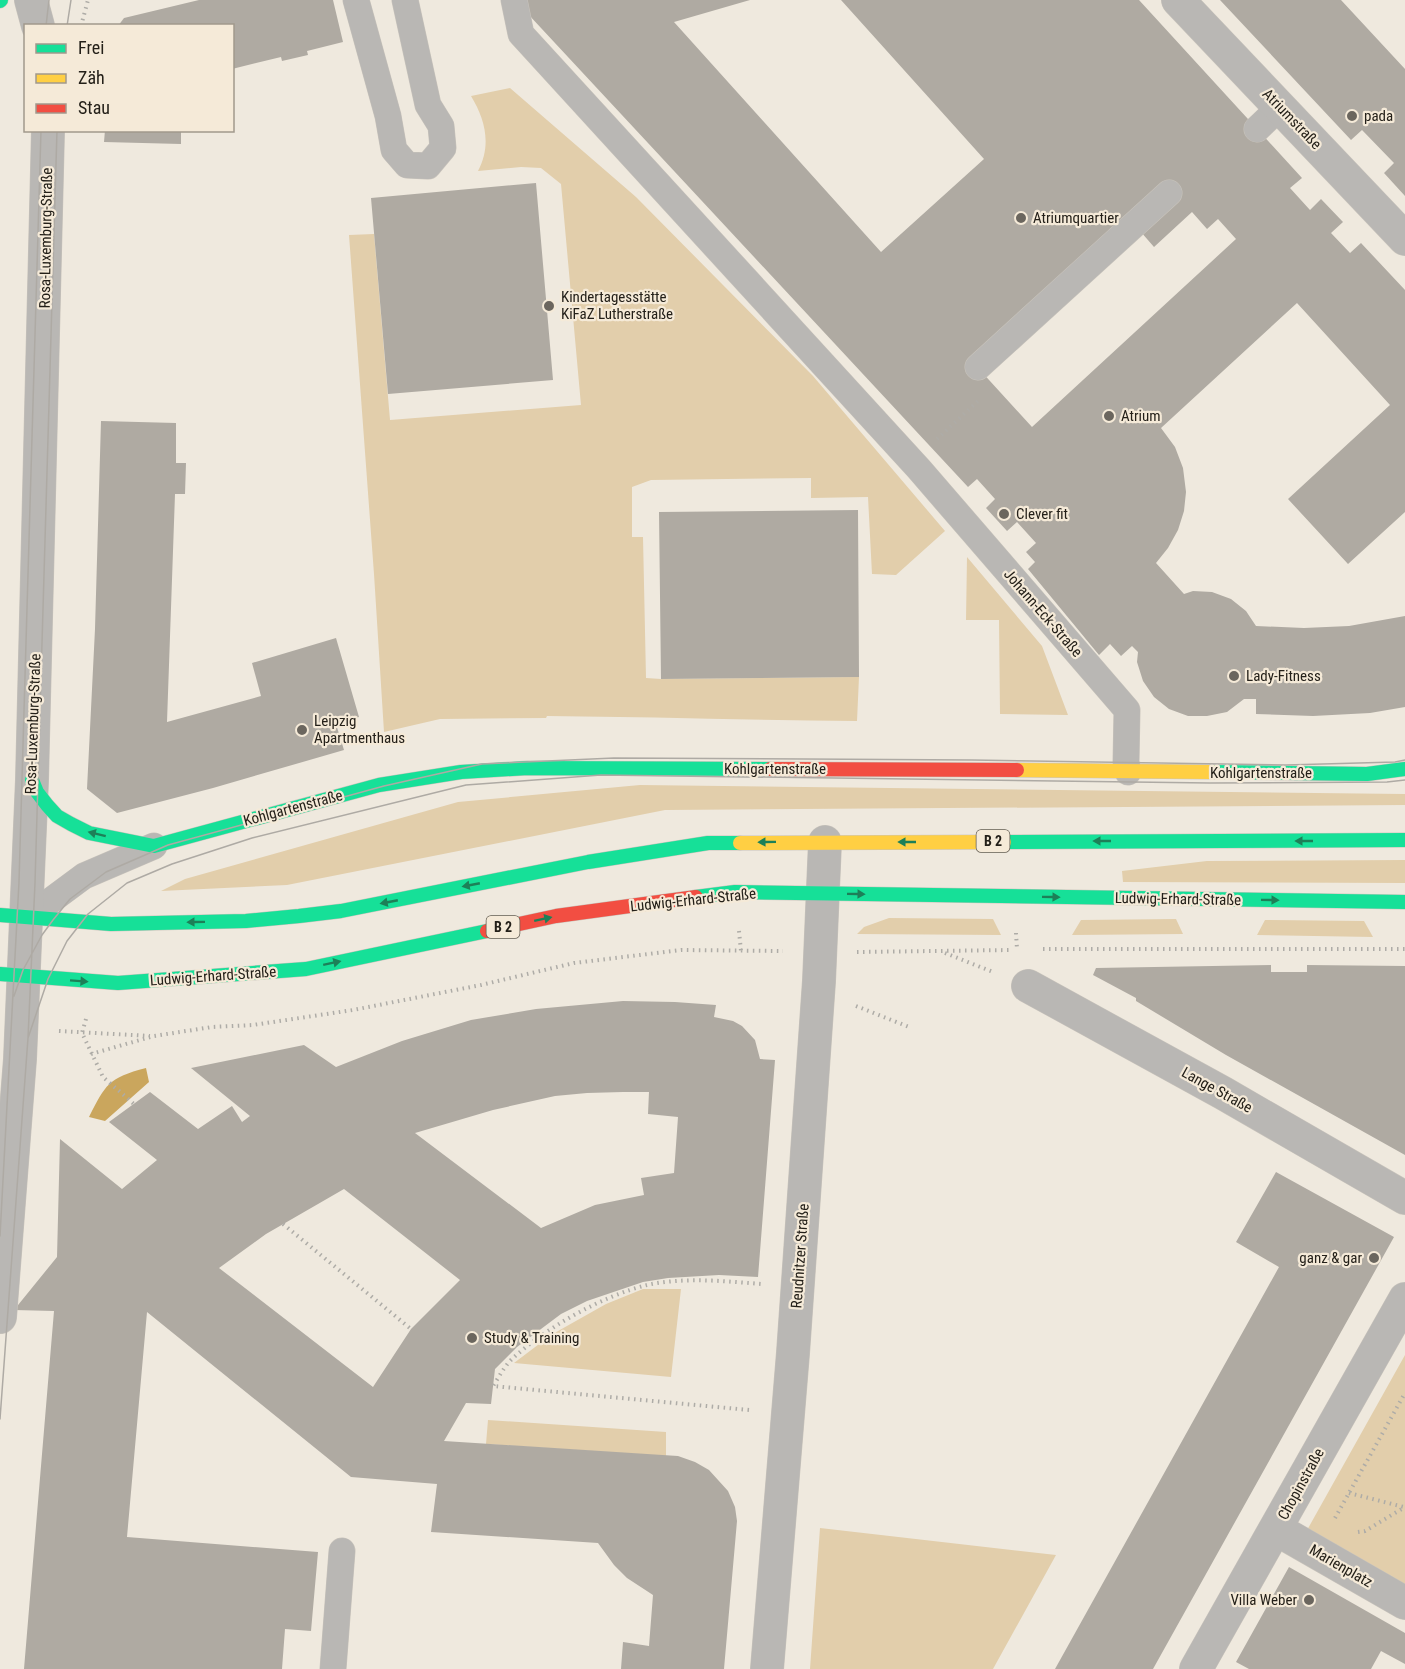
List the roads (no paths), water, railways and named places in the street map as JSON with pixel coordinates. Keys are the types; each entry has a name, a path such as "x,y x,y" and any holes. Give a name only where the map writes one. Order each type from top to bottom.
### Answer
{"main road":[{"name":"Kohlgartenstraße","path":"32,780 37,792 47,805 57,816 71,824 89,833 154,846 379,785 461,772 528,768 974,769 1367,774 1405,769"},
{"name":"B 2","path":"13,917 111,924 246,921 299,916 340,911 588,862 708,843 1405,840"},
{"name":"Ludwig-Erhard-Straße","path":"11,975 118,983 306,969 556,916 735,892 1405,902"}],"street":[{"path":"31,0 37,24"},
{"name":"Atriumstraße","path":"1178,0 1263,112 1405,239"},
{"name":"Rosa-Luxemburg-Straße","path":"0,1317 20,1059 11,975 13,917 32,780 48,132"},
{"name":"Reudnitzer Straße","path":"767,1669 789,1414 819,981 825,842"},
{"name":"Lange Straße","path":"1028,986 1223,1093 1405,1198"},
{"name":"Chopinstraße","path":"1196,1669 1405,1299"},
{"name":"Marienplatz","path":"1276,1529 1405,1603"}],"lane":[{"path":"356,0 388,116 394,150 407,165 428,166 443,148 441,126 428,105 405,0"},
{"name":"Johann-Eck-Straße","path":"514,0 521,34 920,469 1127,710 1126,762 1128,772"},
{"path":"978,367 1168,193"},
{"name":"Kohlgartenstraße","path":"13,917 84,876 154,846"},
{"path":"333,1669 342,1551"}],"tram line":[{"path":"46,24 49,0"},
{"path":"67,24 71,0"},
{"path":"0,1236 19,882 41,132"},
{"path":"0,1419 28,1038 35,883 57,132"},
{"path":"14,996 23,970 53,920 70,899 106,872 168,845 384,786 482,764 614,758 1286,765 1405,760"},
{"path":"28,1038 48,979 67,941 88,914 127,883 172,864 252,838 466,785 601,775 1210,783 1405,780"}],"place":[{"name":"pada","path":"1352,116"},
{"name":"Atriumquartier","path":"1021,218"},
{"name":"Kindertagesstätte KiFaZ Lutherstraße","path":"549,306"},
{"name":"Atrium","path":"1109,416"},
{"name":"Clever fit","path":"1004,514"},
{"name":"Lady-Fitness","path":"1234,676"},
{"name":"Leipzig Apartmenthaus","path":"302,730"},
{"name":"ganz & gar","path":"1374,1258"},
{"name":"Study & Training","path":"472,1338"},
{"name":"Villa Weber","path":"1309,1600"}]}
